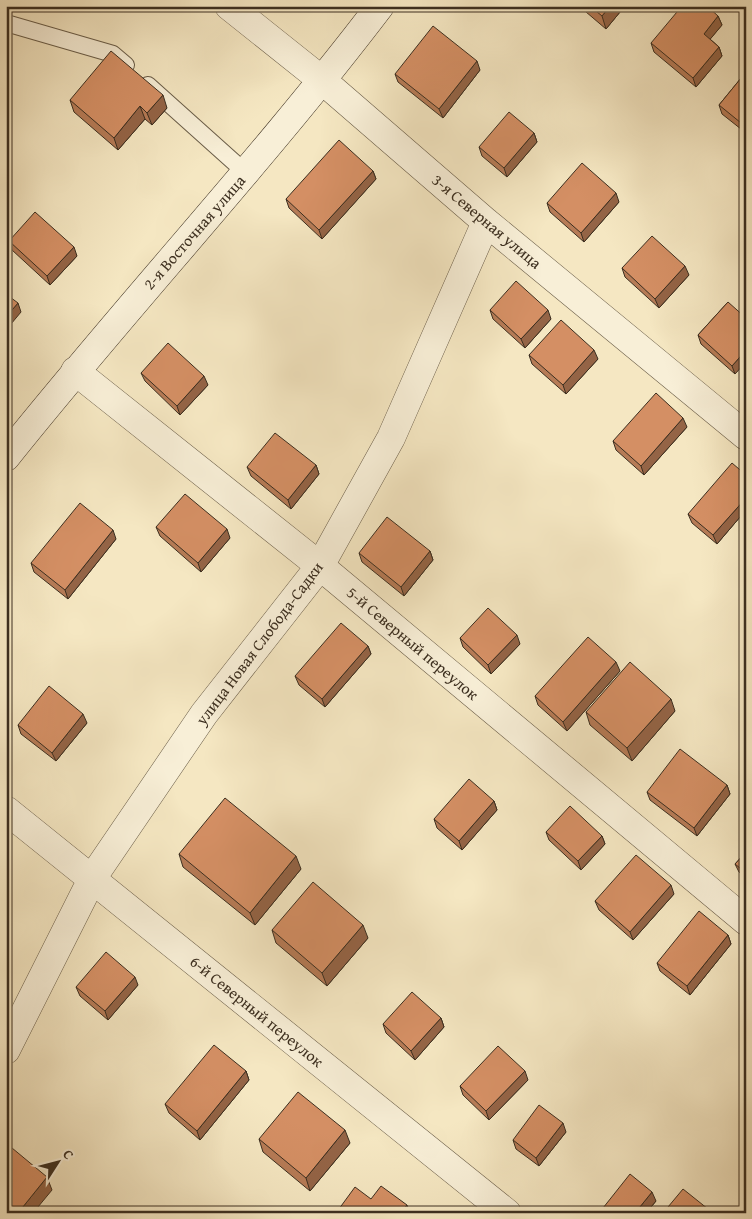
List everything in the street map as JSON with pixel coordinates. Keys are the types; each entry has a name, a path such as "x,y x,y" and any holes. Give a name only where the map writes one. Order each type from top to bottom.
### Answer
{"street":[{"name":"3-я Северная улица","path":"229,6 323,81 486,222 746,436"},
{"name":"2-я Восточная улица","path":"6,457 75,371 323,81 380,6"},
{"name":"улица Новая Слобода-Садки","path":"6,1050 93,878 204,714 320,566 391,438 486,222"},
{"name":"5-й Северный переулок","path":"75,371 320,566 746,921"},
{"name":"6-й Северный переулок","path":"6,810 93,878 507,1213"}],"lane":[{"path":"6,23 113,54 245,172"}],"building":[{"path":"590,6 610,6 602,16"},
{"path":"682,6 707,6 718,16 704,34 719,47 693,78 651,43"},
{"path":"433,26 477,61 439,109 395,74"},
{"path":"111,51 163,95 147,113 140,106 114,138 70,100"},
{"path":"746,72 746,127 719,105"},
{"path":"509,112 534,133 504,168 479,147"},
{"path":"339,140 373,171 319,230 286,199"},
{"path":"582,163 616,193 581,233 547,203"},
{"path":"35,212 74,247 47,276 9,241"},
{"path":"652,236 685,266 655,299 622,268"},
{"path":"516,281 548,310 521,339 490,310"},
{"path":"6,294 18,303 6,317"},
{"path":"728,302 746,318 746,350 732,366 698,335"},
{"path":"561,320 594,350 563,385 529,355"},
{"path":"168,343 204,376 177,406 141,373"},
{"path":"656,393 683,418 641,466 613,441"},
{"path":"275,433 316,465 288,500 247,467"},
{"path":"732,463 746,475 746,498 713,535 688,514"},
{"path":"185,494 227,529 198,563 156,527"},
{"path":"80,503 113,530 65,590 31,563"},
{"path":"387,517 430,551 401,587 359,553"},
{"path":"488,608 517,635 488,665 460,638"},
{"path":"341,623 368,646 322,699 295,676"},
{"path":"588,637 616,662 563,722 535,696"},
{"path":"630,662 671,699 627,748 586,712"},
{"path":"49,686 83,714 52,753 18,725"},
{"path":"680,749 727,785 694,828 647,792"},
{"path":"469,779 494,801 459,841 434,819"},
{"path":"225,798 296,856 250,913 179,854"},
{"path":"570,806 602,836 578,861 546,832"},
{"path":"746,852 746,873 735,864"},
{"path":"636,855 671,885 630,932 595,901"},
{"path":"313,882 363,925 322,973 272,930"},
{"path":"699,911 728,935 687,986 657,963"},
{"path":"106,952 135,977 105,1011 76,987"},
{"path":"412,992 441,1018 411,1051 383,1024"},
{"path":"214,1045 246,1071 197,1131 165,1104"},
{"path":"498,1046 525,1071 486,1111 460,1086"},
{"path":"298,1092 345,1130 306,1178 259,1139"},
{"path":"539,1105 563,1123 536,1158 513,1140"},
{"path":"6,1143 47,1177 18,1213 6,1213"},
{"path":"630,1174 652,1192 635,1213 609,1213 603,1208"},
{"path":"381,1186 407,1205 400,1213 336,1213 355,1187 371,1199"},
{"path":"683,1189 713,1213 663,1213"}]}
